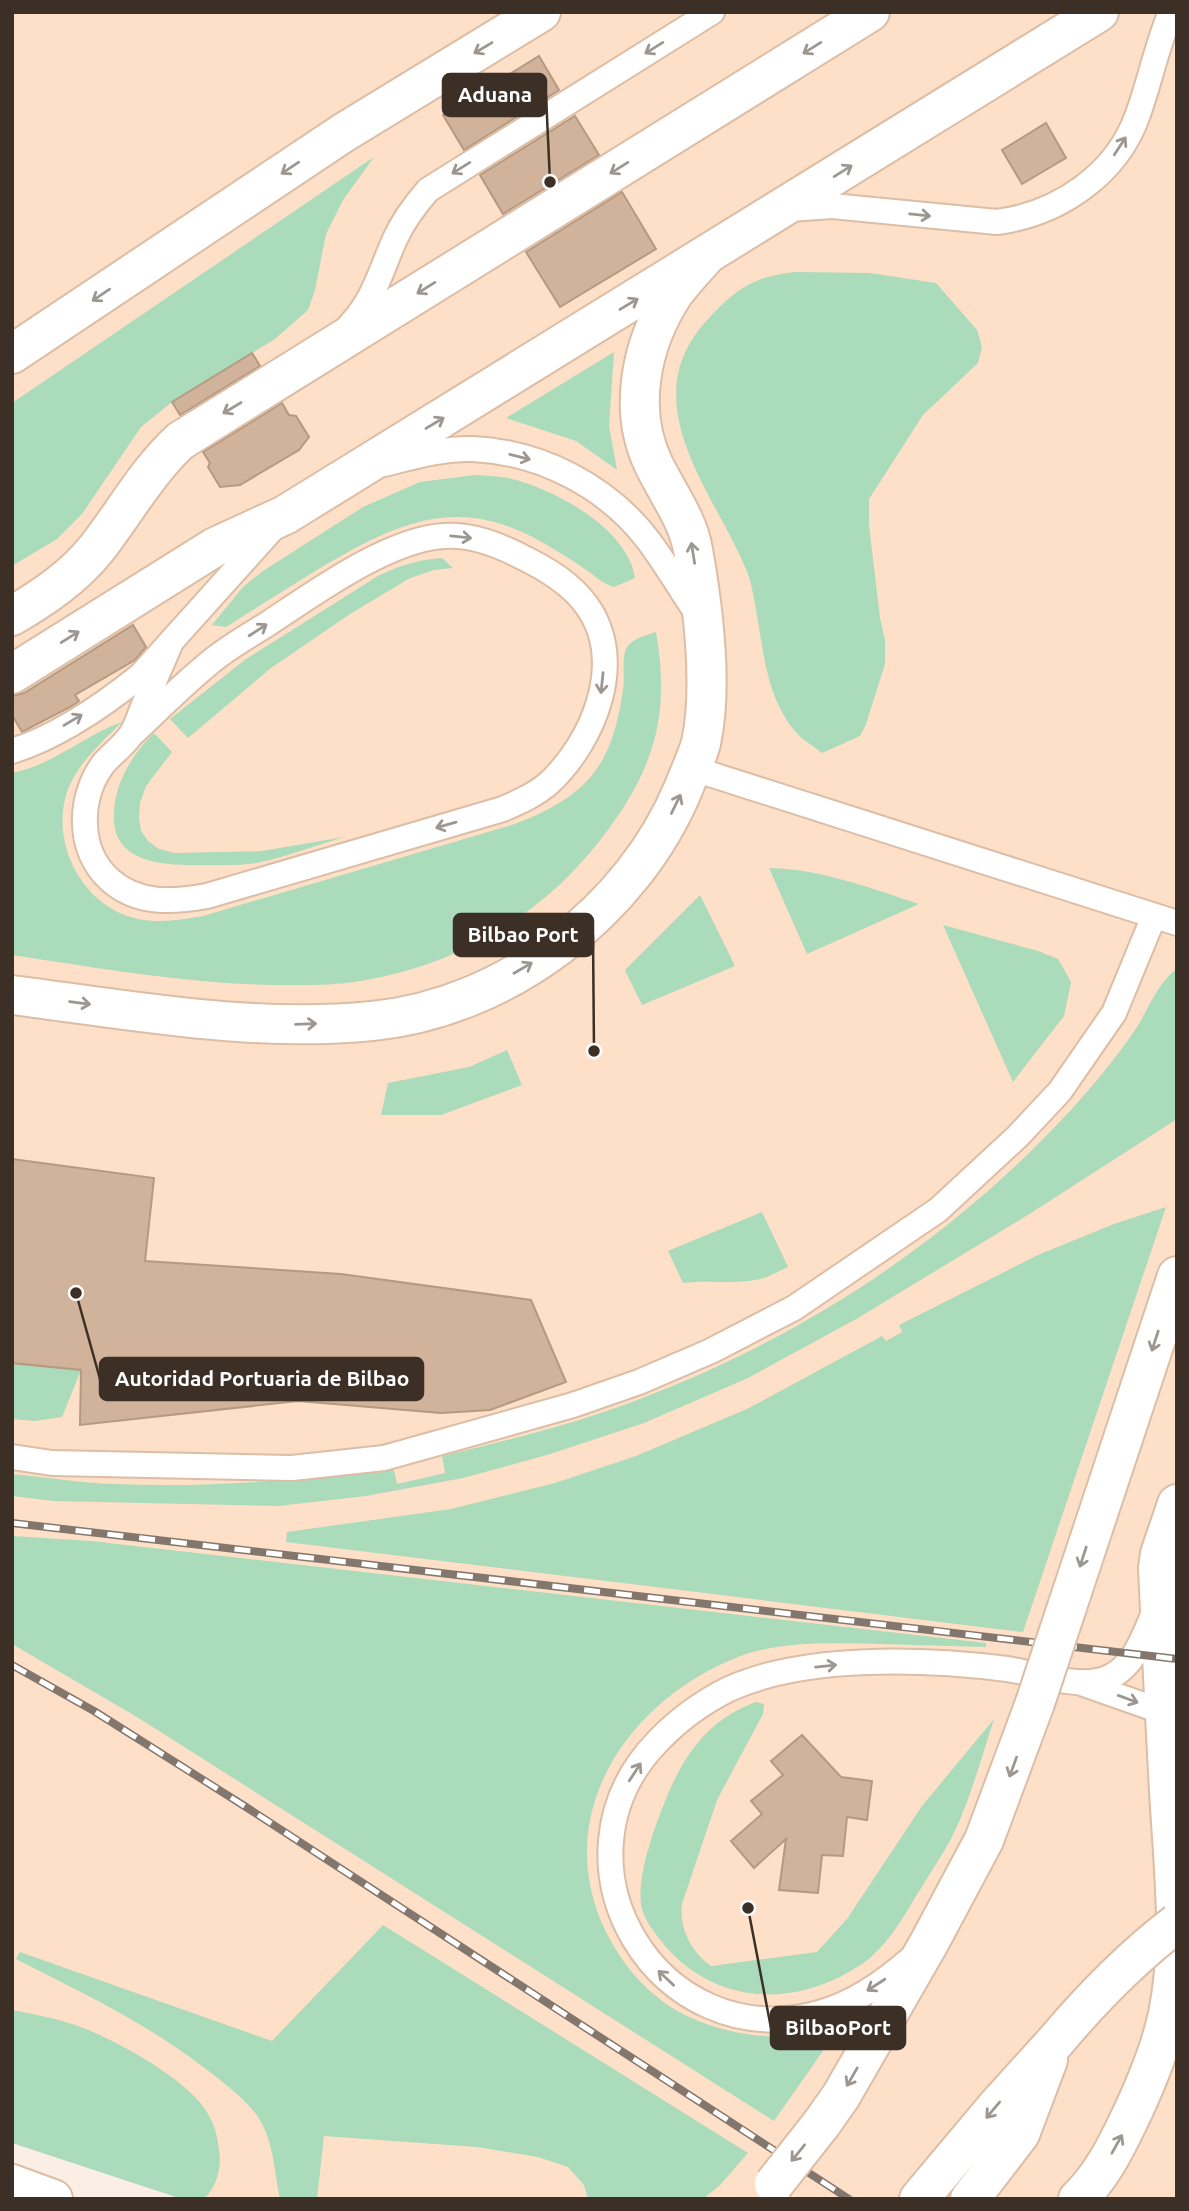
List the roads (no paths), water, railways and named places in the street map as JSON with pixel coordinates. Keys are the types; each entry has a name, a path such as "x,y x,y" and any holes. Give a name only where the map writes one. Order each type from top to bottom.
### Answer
{"street":[{"path":"12,354 343,133 541,12"},
{"path":"12,616 44,596 80,566 97,547 152,469 180,441 870,12"},
{"path":"12,674 215,547 285,515 1099,12"},
{"path":"12,995 221,1021 275,1025 374,1021 416,1013 458,1000 500,982 537,961 606,905 636,872 660,835 678,801 700,745 706,697 702,621 693,546 652,461 639,413 647,348 675,292 704,258"},
{"path":"766,2191 822,2123 841,2095 929,1943 984,1840 1035,1703 1177,1276"},
{"path":"1086,2193 1139,2099 1155,2059 1167,2015 1173,1976 1177,1912 1171,1714 1165,1593 1160,1554 1177,1504"},
{"path":"919,2199 997,2106 1105,1986 1177,1923"},
{"path":"970,2199 1020,2134 1055,2042"},
{"path":"12,2184 54,2199"}],"lane":[{"path":"311,360 338,337 368,305 395,239 410,211 428,190 712,12"},
{"path":"779,211 805,206 832,206 996,222 1047,210 1073,196 1089,183 1107,166 1121,145 1137,118 1171,12"},
{"path":"356,471 441,451 473,449 516,456 566,473 596,490 623,512 647,539 702,621"},
{"path":"12,751 40,740 117,694 141,676 285,515"},
{"path":"445,536 468,537 495,543 538,565 571,587 589,608 603,647 601,694 594,721 581,745 547,785 528,797 503,809 207,896 176,902 131,894 115,884 102,873 86,839 84,820 92,785 103,765 131,735 213,659 286,611 385,553 415,541 445,536"},
{"path":"131,735 171,642"},
{"path":"117,694 213,659"},
{"path":"12,1457 52,1462 292,1468 384,1458 573,1405 639,1382 711,1351 794,1308 927,1218 1018,1136 1060,1091 1114,1013 1165,920 691,768"},
{"path":"1080,1682 1105,1679 1129,1661 1139,1647 1165,1593"},
{"path":"929,1943 876,1986 846,2003 819,2013 788,2019 762,2019 706,2006 666,1980 634,1940 621,1916 610,1863 615,1814 623,1790 638,1765 658,1741 706,1702 756,1679 786,1672 866,1662 1006,1670 1080,1682 1171,1714"}],"railway":[{"path":"12,1523 1177,1659"},
{"path":"12,1665 94,1711 246,1807 849,2199"}],"place":[{"name":"Aduana","path":"550,182"},
{"name":"Bilbao Port","path":"594,1051"},
{"name":"Autoridad Portuaria de Bilbao","path":"76,1293"},
{"name":"BilbaoPort","path":"748,1908"}]}
